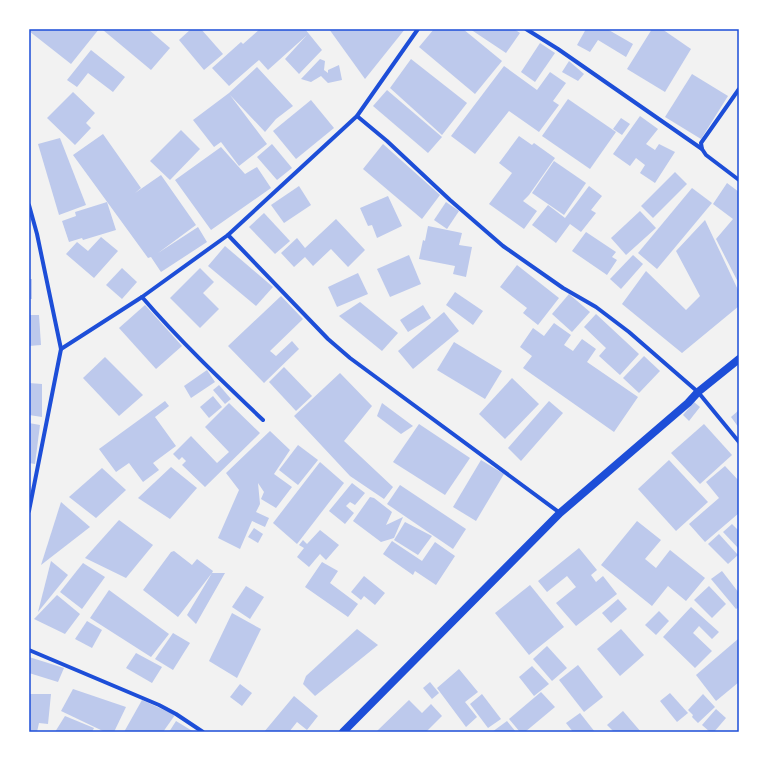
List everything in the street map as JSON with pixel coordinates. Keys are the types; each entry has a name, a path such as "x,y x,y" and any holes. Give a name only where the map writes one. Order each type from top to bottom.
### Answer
{"main road":[{"path":"343,732 560,513 688,403 698,392 739,359"}],"street":[{"path":"61,350 142,297 228,235 357,116 418,29"},
{"path":"526,29 558,49 702,149 706,155 739,180"},
{"path":"702,149 701,143 739,89"},
{"path":"357,116 387,141 450,200 503,246 563,288 596,307 628,332 698,392 739,442"},
{"path":"29,205 37,234 61,350 29,511"},
{"path":"228,235 328,339 350,358 560,513"},
{"path":"142,297 191,351 262,420"},
{"path":"29,650 176,714 203,732"}],"building":[{"path":"29,29 99,29 71,64 29,31"},
{"path":"148,29 170,48 151,70 103,30"},
{"path":"191,29 201,29 223,54 204,70 179,40"},
{"path":"260,29 305,29 322,50 299,74 285,59 307,35 268,70 259,60 229,86 212,68 241,42 243,44"},
{"path":"329,29 405,29 365,79"},
{"path":"434,29 463,29 502,61 475,94 419,47"},
{"path":"470,29 514,29 520,33 506,53"},
{"path":"586,29 607,29 633,44 626,57 598,40 590,52 577,45"},
{"path":"652,29 662,29 691,49 665,92 627,69"},
{"path":"540,43 555,53 535,82 521,72"},
{"path":"91,50 125,77 113,92 88,73 77,87 67,80"},
{"path":"320,59 325,61 324,70 328,73 328,70 339,65 342,80 328,83 321,76 311,82 301,79"},
{"path":"411,59 467,103 442,135 390,88"},
{"path":"569,61 584,74 578,81 562,72"},
{"path":"504,66 537,90 550,72 566,83 553,101 559,105 539,132 509,111 475,154 451,136"},
{"path":"257,67 293,106 276,119 265,132 230,95 267,144 239,166 221,142 214,147 193,120 229,93"},
{"path":"692,74 728,96 701,139 665,117"},
{"path":"387,90 442,137 428,153 373,106"},
{"path":"73,92 95,113 86,123 91,128 75,145 47,118"},
{"path":"568,99 616,132 590,169 542,136"},
{"path":"311,100 334,128 296,159 273,131"},
{"path":"640,116 658,129 646,144 655,150 659,144 675,152 655,183 640,173 645,165 636,158 630,166 613,154"},
{"path":"621,118 630,124 622,135 613,129"},
{"path":"181,130 200,149 170,180 150,161"},
{"path":"103,134 141,188 135,193 161,175 196,225 158,253 198,227 207,242 161,272 151,257 148,258 73,155"},
{"path":"519,136 532,145 534,143 555,158 529,195 523,201 537,211 524,229 489,204 512,173 499,163"},
{"path":"60,138 86,205 59,215 38,144"},
{"path":"272,144 292,168 277,180 257,157"},
{"path":"383,144 440,195 422,219 363,169"},
{"path":"221,147 245,174 257,167 271,188 211,230 175,180"},
{"path":"554,161 586,183 564,215 532,193"},
{"path":"675,172 687,184 653,218 641,206"},
{"path":"727,183 739,192 739,284 716,239 733,219 713,204"},
{"path":"299,186 311,205 284,223 271,205"},
{"path":"589,186 602,196 591,210 596,213 581,232 570,224 556,243 532,225 548,205 565,218"},
{"path":"692,188 712,203 657,269 638,253"},
{"path":"388,196 402,226 377,238 372,225 368,226 360,208"},
{"path":"107,202 116,230 83,240 82,238 69,242 62,221 76,216 75,212"},
{"path":"446,202 459,211 447,229 434,220"},
{"path":"640,211 656,228 626,255 611,238"},
{"path":"264,213 290,241 275,254 249,227"},
{"path":"336,219 365,250 348,267 331,249 313,266 305,257 294,267 281,253 297,238 305,248"},
{"path":"705,220 739,292 739,306 682,353 622,304 646,271 686,310 700,296 676,251"},
{"path":"428,226 462,233 459,245 472,247 466,277 453,274 455,266 419,259"},
{"path":"586,232 616,252 612,257 617,260 607,275 572,251"},
{"path":"101,237 118,251 94,278 66,254 77,242 88,251"},
{"path":"225,246 273,287 256,306 208,266"},
{"path":"409,255 421,284 390,297 377,269"},
{"path":"633,255 643,264 621,289 610,279"},
{"path":"517,265 559,298 538,325 523,313 527,308 500,287"},
{"path":"122,268 137,282 122,299 106,285"},
{"path":"200,268 214,282 203,293 219,309 200,328 170,298"},
{"path":"358,273 368,294 337,307 328,287"},
{"path":"29,279 32,279 32,299 29,299"},
{"path":"455,292 483,311 473,325 446,305"},
{"path":"569,294 590,312 572,332 552,314"},
{"path":"281,296 303,319 270,351 276,356 292,341 299,349 264,383 228,346"},
{"path":"360,302 398,333 382,351 339,316"},
{"path":"145,305 182,346 156,369 119,328"},
{"path":"423,305 431,318 408,332 400,320"},
{"path":"444,312 459,331 413,369 398,351"},
{"path":"596,314 639,354 620,375 599,356 606,348 584,327"},
{"path":"29,315 39,315 41,345 29,346"},
{"path":"554,323 571,335 564,345 573,351 582,339 596,349 587,362 638,397 614,432 523,368 532,356 520,347 533,328 544,336"},
{"path":"454,342 502,371 485,399 437,370"},
{"path":"644,356 660,371 639,393 623,378"},
{"path":"105,357 143,395 119,416 83,378"},
{"path":"284,367 312,396 296,411 269,382"},
{"path":"207,370 215,382 191,398 184,386"},
{"path":"340,373 372,406 344,441 393,487 384,499 350,476 294,416"},
{"path":"512,378 539,404 505,439 479,414"},
{"path":"29,383 42,384 42,417 29,415"},
{"path":"219,385 231,399 225,404 213,390"},
{"path":"213,396 222,407 209,418 200,407"},
{"path":"165,401 169,406 155,417 176,446 153,463 159,470 143,482 129,463 116,472 99,449"},
{"path":"549,401 563,413 521,461 508,448"},
{"path":"694,402 700,407 689,421 683,415"},
{"path":"229,403 260,433 205,487 182,465 186,461 182,457 179,460 173,454 191,436 217,463 229,452 205,427"},
{"path":"382,403 413,426 401,434 377,416"},
{"path":"739,410 739,428 731,417"},
{"path":"29,423 40,425 35,464 29,463"},
{"path":"419,424 470,458 445,495 393,462"},
{"path":"704,424 732,455 700,484 671,453"},
{"path":"270,431 290,450 274,474 292,487 276,508 261,499 264,492 258,483 260,504 256,512 269,518 265,527 252,521 240,549 218,538 239,490 226,473"},
{"path":"298,445 318,460 298,485 279,470"},
{"path":"481,460 504,474 476,521 453,507"},
{"path":"669,460 708,502 676,531 638,489"},
{"path":"320,462 344,483 297,544 273,523"},
{"path":"725,466 739,481 739,513 705,542 689,524 719,498 706,482"},
{"path":"171,467 197,488 170,519 138,498"},
{"path":"102,468 126,490 96,518 69,497"},
{"path":"352,483 365,493 355,505 350,502 346,506 354,513 345,524 329,511"},
{"path":"400,485 466,529 453,549 387,504"},
{"path":"370,497 374,498 392,512 386,525 403,517 394,538 381,542 353,521"},
{"path":"61,502 90,527 41,565"},
{"path":"119,520 153,545 126,578 85,558"},
{"path":"637,521 661,540 645,559 656,568 670,550 705,578 686,601 668,586 652,606 601,565"},
{"path":"405,522 432,536 418,555 394,540"},
{"path":"732,524 739,531 739,549 723,532"},
{"path":"254,528 263,534 258,543 248,537"},
{"path":"320,530 339,545 326,560 320,554 309,567 297,557 304,548 299,545 303,540 307,544"},
{"path":"719,534 738,555 728,564 708,544"},
{"path":"392,541 422,561 435,542 455,556 436,585 415,571 413,575 383,554"},
{"path":"579,548 597,570 591,575 596,582 603,576 617,594 576,626 556,603 576,587 567,576 547,592 538,581"},
{"path":"174,551 192,565 197,559 213,571 178,617 143,590 171,552"},
{"path":"51,561 68,575 38,612"},
{"path":"322,562 338,571 330,583 358,604 348,617 305,587"},
{"path":"83,563 105,577 82,609 60,592"},
{"path":"722,571 739,593 739,607 736,609 711,579"},
{"path":"212,573 225,573 196,624 187,615"},
{"path":"364,576 385,593 375,605 364,596 361,600 351,592"},
{"path":"530,585 564,627 529,655 495,613"},
{"path":"246,586 264,597 250,619 232,607"},
{"path":"709,586 726,604 712,618 694,600"},
{"path":"109,590 169,634 151,657 90,618"},
{"path":"57,595 80,614 65,634 34,619"},
{"path":"618,599 627,609 611,623 602,613"},
{"path":"691,607 719,632 712,639 699,626 693,633 712,651 695,668 663,637"},
{"path":"659,611 669,621 656,635 645,625"},
{"path":"232,613 261,629 237,678 209,661"},
{"path":"87,621 102,630 92,648 75,639"},
{"path":"357,629 378,645 315,696 303,684 306,676"},
{"path":"621,629 644,655 620,676 597,649"},
{"path":"173,633 190,643 173,670 155,659"},
{"path":"738,639 739,682 716,701 696,675"},
{"path":"547,646 567,668 552,681 533,659"},
{"path":"136,653 162,667 152,683 126,668"},
{"path":"29,657 64,668 58,682 29,673"},
{"path":"578,665 603,697 584,712 559,680"},
{"path":"532,666 549,684 534,696 519,677"},
{"path":"459,669 478,692 465,702 477,717 466,727 437,688"},
{"path":"430,682 439,693 432,699 423,688"},
{"path":"240,684 252,693 242,706 230,697"},
{"path":"73,689 126,707 114,732 105,732 61,711"},
{"path":"541,692 555,707 525,732 520,732 509,719"},
{"path":"670,693 688,713 677,722 660,701"},
{"path":"29,694 51,694 48,724 39,723 37,732 29,732"},
{"path":"482,694 501,719 488,728 470,704"},
{"path":"703,694 715,707 698,723 688,710"},
{"path":"294,696 318,716 307,730 297,722 289,732 264,732"},
{"path":"142,700 175,715 163,732 124,732"},
{"path":"409,700 422,713 431,704 442,716 426,732 377,731"},
{"path":"716,709 726,718 714,732 710,732 702,725"},
{"path":"623,711 641,732 614,732 607,725"},
{"path":"580,713 595,732 573,732 566,723"},
{"path":"65,716 94,728 92,732 55,732"},
{"path":"176,721 194,732 169,732"},
{"path":"507,721 516,732 492,732"}]}
